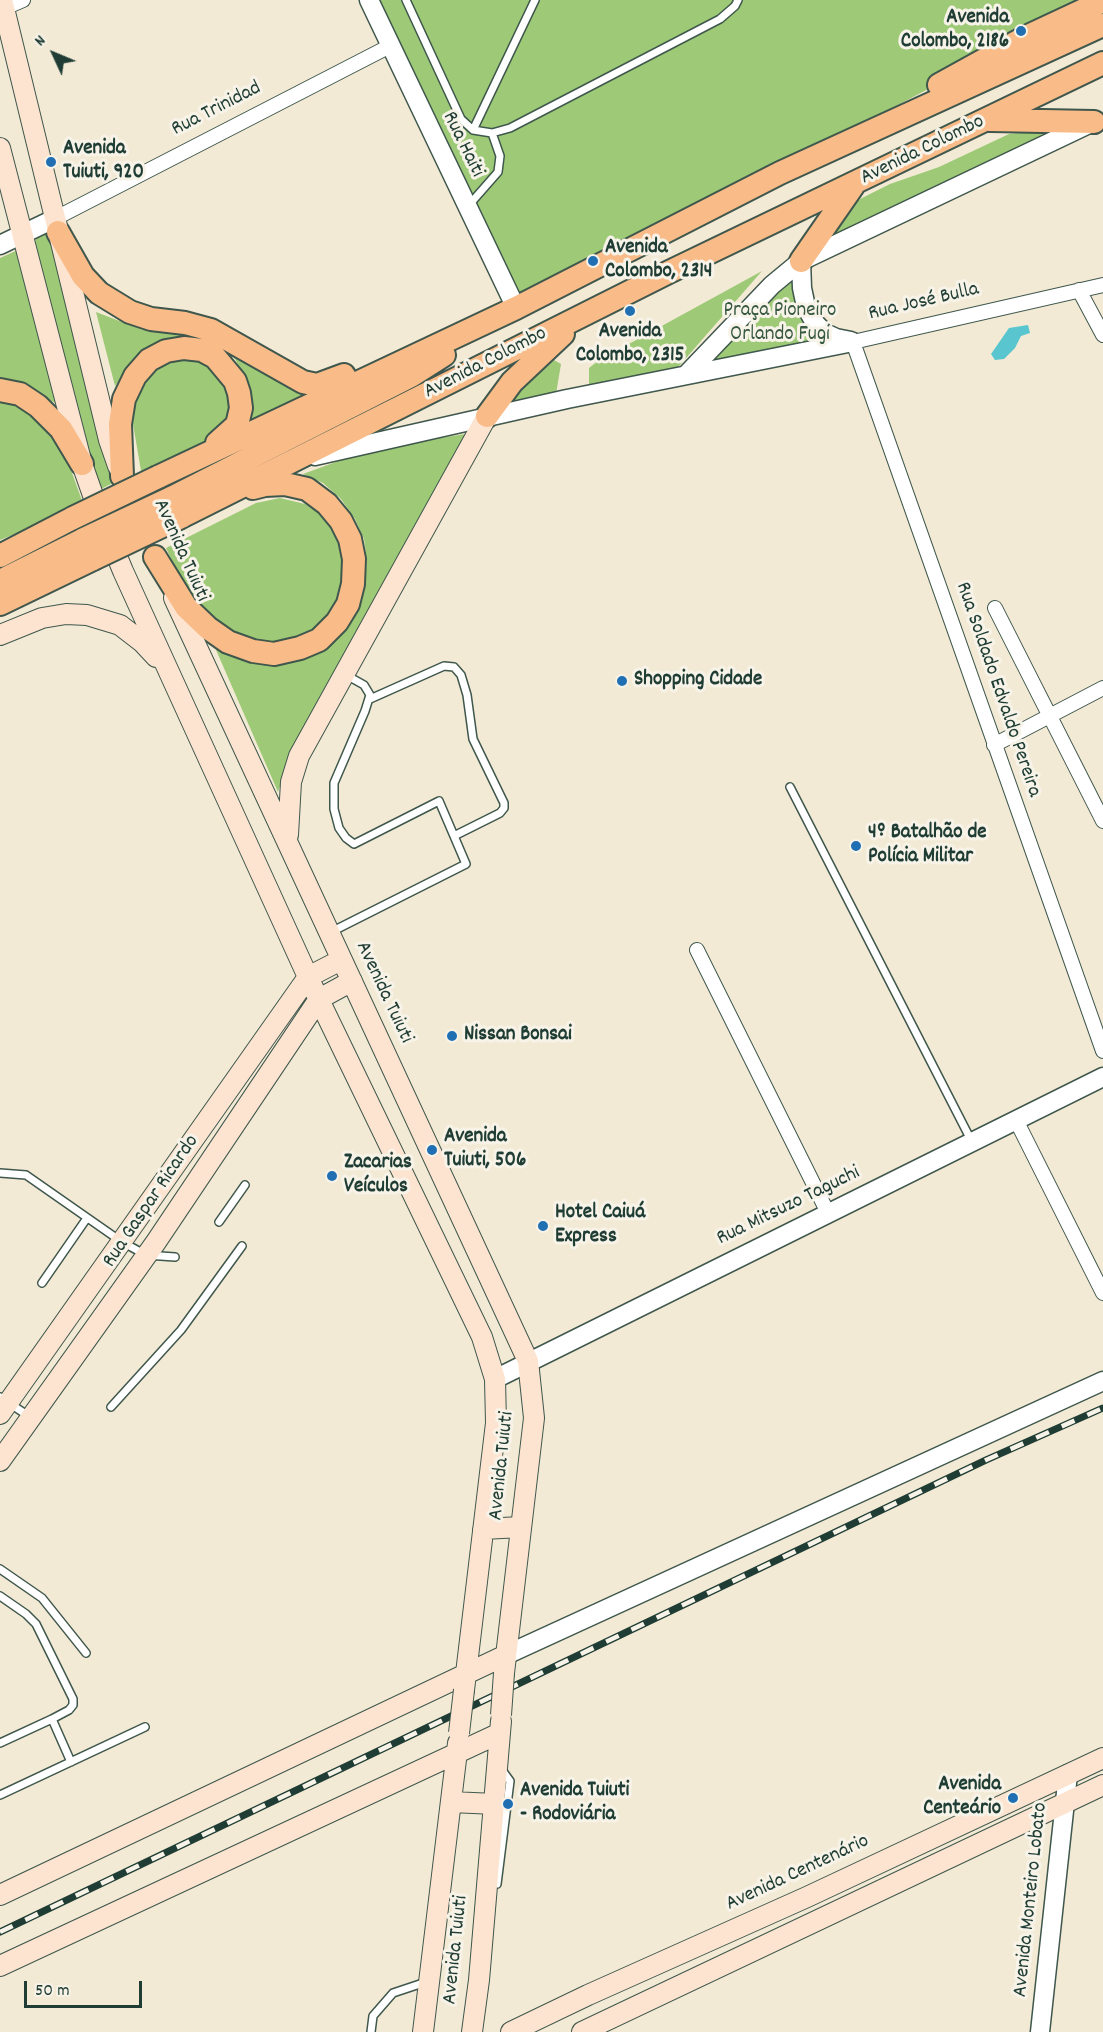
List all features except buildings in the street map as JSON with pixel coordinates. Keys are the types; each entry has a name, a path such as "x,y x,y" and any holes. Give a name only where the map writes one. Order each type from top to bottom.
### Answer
{"main road":[{"path":"780,173 1026,38 1103,0"},
{"name":"Avenida Tuiuti","path":"2,6 109,440 122,476 155,557 528,1361 534,1418 505,1664 495,1804 472,2032"},
{"name":"Avenida Colombo","path":"4,553 158,477 516,308 780,173 1103,25"},
{"name":"Avenida Colombo","path":"176,507 217,499 582,316 1103,63"},
{"path":"1052,88 1103,76"},
{"path":"987,120 1099,120"},
{"name":"Avenida Tuiuti","path":"0,148 82,464 101,518 308,977 482,1337 495,1378 496,1423 423,2032"},
{"path":"801,261 854,184"},
{"path":"56,226 83,276 99,293 130,312 151,319 185,323 211,330 303,382 317,385 435,335 516,308"},
{"name":"Avenida Colombo","path":"0,581 88,549 176,507 411,376 516,308"},
{"path":"288,841 291,782 298,756 487,416 512,382 582,316"},
{"path":"122,476 120,423 124,399 135,376 149,360 166,351 183,348 202,350 215,357 235,381 239,393 241,408 237,425 198,458"},
{"path":"0,390 20,394 38,406 61,429 82,464"},
{"path":"155,557 186,607 208,628 228,642 253,651 274,654 300,648 320,640 337,622 348,604 354,584 354,559 350,539 340,521 327,504 307,489 285,484 265,484 217,499"},
{"name":"Avenida Colombo","path":"0,604 88,549"},
{"path":"0,635 42,618 66,614 87,615 120,625 142,642 169,671"},
{"name":"Rua Gaspar Ricardo","path":"3,1404 122,1242 308,977 341,960"},
{"name":"Rua Gaspar Ricardo","path":"0,1461 146,1255 319,999 352,981"},
{"path":"271,1030 289,1042"},
{"path":"483,1529 521,1527"},
{"path":"0,1894 505,1664"},
{"path":"0,1966 458,1742 500,1724"},
{"name":"Avenida Centenário","path":"582,2032 813,1908 1068,1774 1103,1758"},
{"name":"Avenida Centenário","path":"511,2032 588,1995 813,1908 1065,1804 1103,1785"},
{"path":"451,1802 495,1804"}],"street":[{"path":"2,6 23,0"},
{"name":"Rua Haiti","path":"369,0 516,308"},
{"name":"Rua Trinidad","path":"0,244 23,234 56,226 390,46"},
{"path":"687,374 772,285 801,261 1099,120"},
{"path":"801,261 802,288 806,307 815,323 825,333 853,342"},
{"name":"Rua José Bulla","path":"297,460 487,416 853,342 1103,285"},
{"path":"1079,290 1103,335"},
{"name":"Rua Soldado Edvaldo Pereira","path":"853,342 1103,1051"},
{"path":"995,608 1103,821"},
{"path":"994,745 1103,688"},
{"path":"697,950 828,1213"},
{"name":"Rua Mitsuzo Taguchi","path":"495,1378 1103,1077"},
{"path":"1016,1120 1103,1293"},
{"path":"505,1664 1103,1381"},
{"name":"Avenida Monteiro Lobato","path":"1040,2032 1068,1774"}],"lane":[{"path":"406,0 461,119 473,130 492,133 510,128 720,20 738,0"},
{"path":"473,130 535,0"},
{"path":"467,207 498,172 500,156 492,133"},
{"path":"370,699 444,666 454,667 461,675 467,695 473,739 504,803 504,808 500,813 454,836"},
{"path":"330,932 466,864 439,801 354,844 339,828 334,809 334,783 370,699 366,688 343,674"},
{"path":"790,787 973,1142"},
{"path":"0,1173 26,1175 122,1242 146,1255 175,1257"},
{"path":"219,1222 245,1185"},
{"path":"42,1283 87,1218"},
{"path":"111,1407 182,1330 214,1279 242,1246"},
{"path":"3,1404 30,1417"},
{"path":"0,1569 42,1598 86,1653"},
{"path":"0,1596 36,1624 73,1699 73,1705 69,1710 0,1743"},
{"path":"52,1719 72,1762"},
{"path":"0,1795 145,1727"},
{"path":"495,1897 510,1781 498,1765"},
{"path":"479,1980 488,1956 494,1908"},
{"path":"371,2032 373,2016 393,1994 429,1980"}],"green space":[{"path":"370,0 1103,0 1026,37 516,308"},
{"path":"1060,129 836,235 831,230 831,222 860,199 890,184 939,167 1009,134"},
{"path":"48,233 54,237 115,482 99,490 34,243 38,236"},
{"path":"20,249 59,405 29,389 0,384 0,258"},
{"name":"Praça Pioneiro Orlando Fugi","path":"801,261 802,288 836,338 687,374"},
{"path":"762,271 680,365 669,372 589,390 589,368 604,356"},
{"path":"96,312 143,330 181,332 207,339 141,355 115,386"},
{"path":"222,346 272,374 296,392 308,390 311,394 249,422 246,380 235,359"},
{"path":"174,354 217,364 234,397 222,435 141,471 133,424 135,393 152,363"},
{"path":"554,360 561,364 556,394 513,402 513,397"},
{"path":"0,395 27,402 59,437 84,506 0,540"},
{"path":"472,433 296,741 278,792 213,643 285,659 358,604 367,561 364,539 355,519 341,499 323,483 303,474 374,448"},
{"path":"280,498 305,504 323,516 336,534 345,556 345,578 338,601 319,625 297,640 268,646 217,626 186,591 166,548 256,503"}],"water":[{"path":"1028,325 1030,333 1021,336 1015,348 1004,359 995,360 991,354 1009,328"}],"railway":[{"path":"0,1932 986,1460 1103,1408"}],"place":[{"name":"Avenida Colombo, 2186","path":"1021,31"},
{"name":"Avenida Tuiuti, 920","path":"51,162"},
{"name":"Avenida Colombo, 2314","path":"593,261"},
{"name":"Avenida Colombo, 2315","path":"630,311"},
{"name":"Shopping Cidade","path":"622,681"},
{"name":"4º Batalhão de Polícia Militar","path":"856,846"},
{"name":"Nissan Bonsai","path":"452,1036"},
{"name":"Avenida Tuiuti, 506","path":"432,1150"},
{"name":"Zacarias Veículos","path":"332,1176"},
{"name":"Hotel Caiuá Express","path":"543,1226"},
{"name":"Avenida Centeário","path":"1013,1798"},
{"name":"Avenida Tuiuti - Rodoviária","path":"508,1804"}]}
